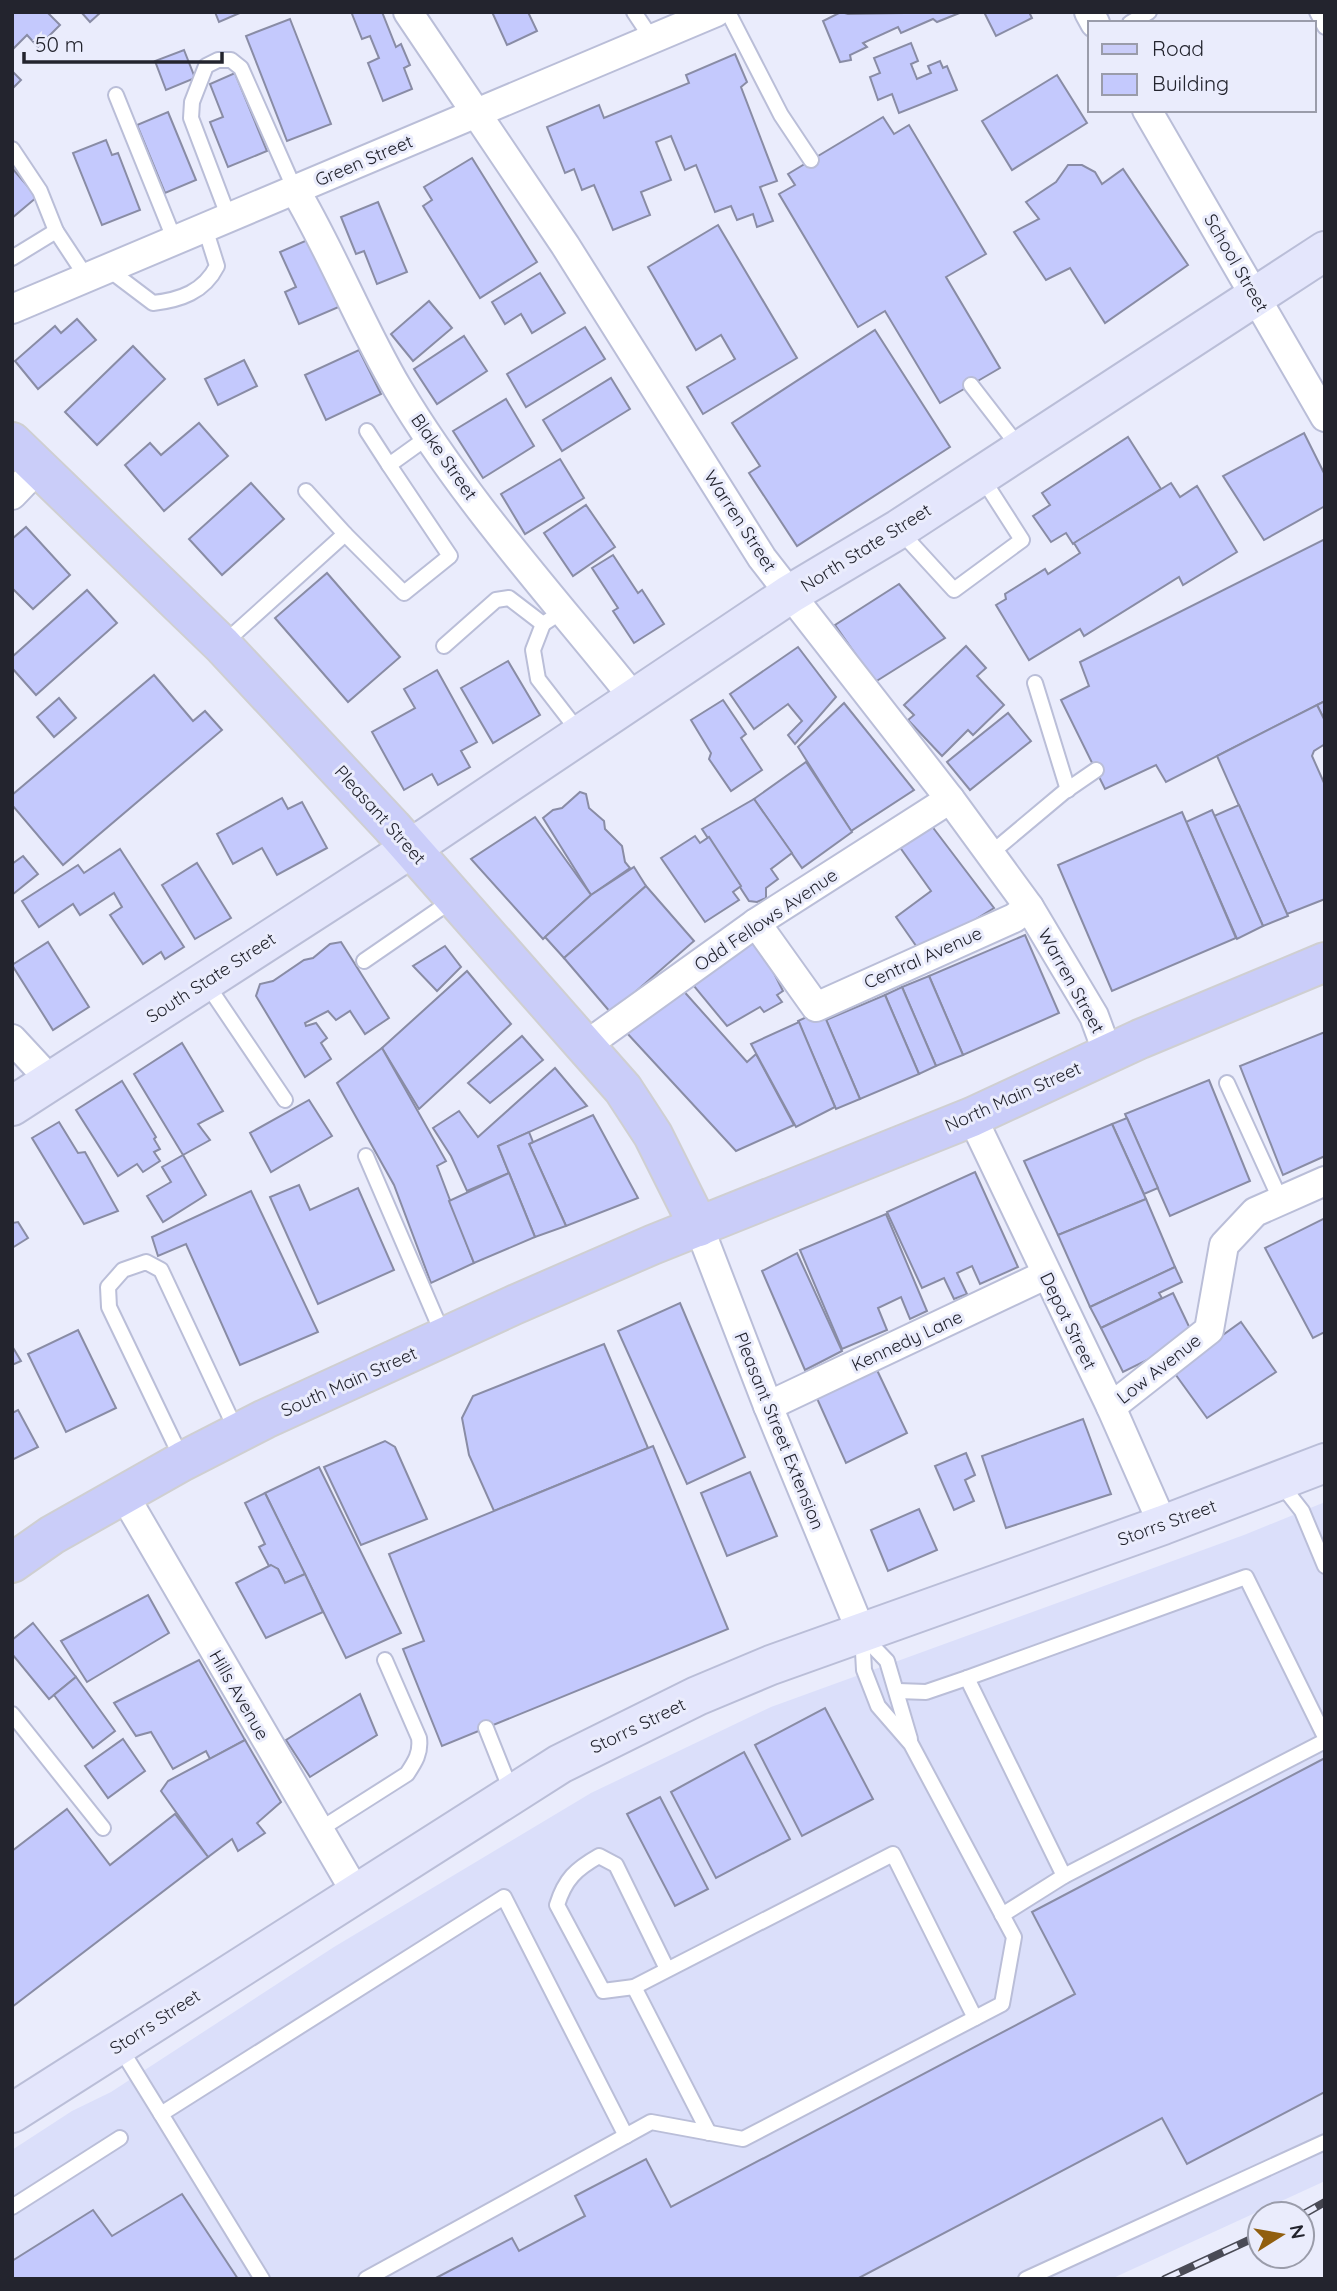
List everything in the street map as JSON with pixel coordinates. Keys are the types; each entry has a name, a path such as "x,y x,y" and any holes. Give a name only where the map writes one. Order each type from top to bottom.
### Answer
{"main road":[{"name":"Pleasant Street","path":"21,468 222,645 455,899 623,1089 653,1135 699,1227"},
{"name":"North Main Street","path":"699,1227 972,1117 1108,1054 1325,962"},
{"name":"South Main Street","path":"14,1559 183,1461 238,1433 652,1245 699,1227"}],"street":[{"name":"Warren Street","path":"408,12 477,111 762,558 950,799 1029,907 1094,1016 1108,1054"},
{"name":"Green Street","path":"12,309 716,12"},
{"name":"School Street","path":"1148,112 1325,417"},
{"name":"Blake Street","path":"295,190 397,387 428,437 553,617 633,697"},
{"name":"North State Street","path":"410,849 790,594 981,476 1325,251"},
{"name":"Odd Fellows Avenue","path":"586,1046 756,923 950,799"},
{"name":"South State Street","path":"12,1106 410,849"},
{"name":"Central Avenue","path":"756,923 816,1007 1014,918 1029,907"},
{"path":"12,1040 51,1081"},
{"name":"Depot Street","path":"972,1117 1045,1275 1111,1407 1164,1525"},
{"name":"Low Avenue","path":"1111,1407 1209,1330 1224,1245 1255,1212 1325,1181"},
{"name":"Pleasant Street Extension","path":"699,1227 768,1406 862,1634"},
{"name":"Kennedy Lane","path":"768,1406 1045,1275"},
{"name":"Storrs Street","path":"12,2113 560,1764 697,1696 771,1665 1164,1525 1325,1464"},
{"name":"Hills Avenue","path":"124,1495 356,1893"}],"lane":[{"path":"634,12 652,39"},
{"path":"728,12 781,114 811,160"},
{"path":"1133,21 1149,12"},
{"path":"1317,12 1325,27"},
{"path":"12,149 40,191 56,232 97,273 153,303 175,300 194,292 211,278 217,266 217,223 191,118 192,102 206,66 218,60 231,60 241,68 295,190"},
{"path":"116,95 174,241"},
{"path":"12,258 56,232"},
{"path":"971,385 1021,450"},
{"path":"306,491 404,593 450,556 367,431"},
{"path":"389,464 428,437"},
{"path":"898,529 954,590 1022,540 981,476"},
{"path":"222,645 345,534"},
{"path":"444,646 496,600 509,598 553,617 533,650 538,678 580,733"},
{"path":"1035,683 1068,790"},
{"path":"990,854 1096,770"},
{"path":"364,961 455,899"},
{"path":"205,982 285,1100"},
{"path":"1227,1083 1281,1201"},
{"path":"366,1157 445,1338"},
{"path":"183,1461 110,1307 108,1287 124,1270 146,1262 161,1270 238,1433"},
{"path":"1280,1482 1302,1511 1324,1560"},
{"path":"898,1691 926,1692 1246,1577 1325,1739 1064,1876 1002,1915"},
{"path":"862,1634 887,1661 898,1691 911,1744"},
{"path":"366,2279 651,2122 743,2139 1002,2004 1013,1937 911,1744 878,1706 864,1670 862,1634"},
{"path":"319,1830 407,1774 416,1760 420,1749 419,1738 385,1660"},
{"path":"967,1678 1064,1876"},
{"path":"12,1714 103,1828"},
{"path":"486,1728 512,1794"},
{"path":"667,1969 616,1865 599,1856 574,1870 562,1887 557,1905 603,1992 634,1987 893,1854 975,2018"},
{"path":"161,2114 504,1897 626,2136"},
{"path":"634,1987 709,2133"},
{"path":"118,2045 262,2279"},
{"path":"12,2207 120,2138"},
{"path":"1026,2279 1325,2142"}],"shaded area":[{"path":"1325,1502 1325,2181 1284,2200 1246,2200 1246,2217 1111,2279 12,2279 12,2150 72,2111 111,2092 334,1947 591,1793 771,1707 1244,1535"}],"building":[{"path":"12,12 47,12 60,25 38,47 27,35 12,50"},
{"path":"81,12 101,12 90,22"},
{"path":"215,12 242,12 219,22"},
{"path":"382,12 396,47 401,44 410,65 404,68 412,89 383,101 368,63 379,58 370,36 362,39 352,14"},
{"path":"492,12 528,12 537,31 507,45"},
{"path":"841,12 962,12 937,22 933,19 901,33 898,27 863,43 867,47 850,55 851,60 840,62 823,21"},
{"path":"984,12 1029,12 1032,18 996,36"},
{"path":"290,19 331,124 287,141 246,36"},
{"path":"911,43 918,61 911,64 917,79 931,73 928,66 940,61 943,68 947,66 957,90 899,113 892,94 878,100 870,77 880,73 874,58"},
{"path":"184,50 195,78 166,90 155,61"},
{"path":"735,54 747,82 741,87 777,181 760,187 773,221 757,227 753,214 737,220 731,206 715,212 696,165 685,170 671,136 656,142 671,180 641,192 650,215 613,230 594,185 582,190 574,169 565,173 547,127 599,105 604,118 689,83 686,75"},
{"path":"12,71 21,80 12,89"},
{"path":"235,73 267,151 228,167 210,122 223,117 210,84"},
{"path":"1057,75 1087,123 1012,170 982,121"},
{"path":"168,112 196,180 165,193 137,125"},
{"path":"883,117 894,134 909,125 986,254 946,277 1000,368 940,403 885,311 858,327 779,194 795,185 788,174"},
{"path":"106,140 112,155 118,153 140,210 102,225 73,153"},
{"path":"472,158 537,262 480,298 423,206 432,200 424,187"},
{"path":"1068,165 1082,165 1095,172 1102,184 1123,169 1188,265 1105,323 1070,268 1046,280 1014,232 1039,219 1026,202 1056,182"},
{"path":"12,168 37,197 12,218"},
{"path":"378,202 407,272 377,284 364,251 356,254 341,217"},
{"path":"718,225 797,358 703,414 687,387 735,359 721,335 696,350 648,267"},
{"path":"312,238 341,306 299,324 285,292 296,287 280,252"},
{"path":"540,273 565,313 532,333 521,314 505,324 492,302"},
{"path":"429,301 452,328 413,361 391,334"},
{"path":"77,319 96,340 38,389 15,361 55,326 61,333"},
{"path":"585,327 605,359 526,407 507,374"},
{"path":"875,330 950,447 797,546 749,473 760,466 732,423"},
{"path":"464,336 487,371 437,404 414,369"},
{"path":"133,346 165,379 97,445 65,412"},
{"path":"359,350 381,394 326,420 305,375"},
{"path":"244,360 257,386 218,405 205,379"},
{"path":"611,378 630,409 562,451 543,420"},
{"path":"506,399 534,446 483,478 453,431"},
{"path":"199,423 228,456 164,511 125,465 150,443 161,455"},
{"path":"1304,433 1325,475 1325,506 1264,540 1223,476"},
{"path":"1128,437 1161,489 1073,544 1066,533 1051,542 1033,516 1050,505 1042,493"},
{"path":"560,459 584,498 525,534 501,494"},
{"path":"251,483 284,519 222,575 189,539"},
{"path":"1171,483 1180,497 1197,486 1237,552 1183,585 1179,577 1084,636 1080,629 1029,660 996,605 1006,599 1005,594 1045,569 1048,574 1080,553 1074,543"},
{"path":"586,505 615,547 573,576 544,533"},
{"path":"26,527 70,575 33,609 12,588 12,539"},
{"path":"1325,539 1325,701 1166,782 1156,765 1105,789 1061,700 1089,686 1080,662"},
{"path":"613,555 638,593 642,590 664,624 634,643 613,611 618,608 592,568"},
{"path":"327,573 400,657 348,702 275,618"},
{"path":"899,584 945,638 875,682 835,625"},
{"path":"87,590 117,623 36,695 12,668 12,657"},
{"path":"966,646 986,668 977,676 1004,705 973,735 968,730 942,756 908,720 914,715 904,705"},
{"path":"798,647 836,697 795,744 788,735 802,721 788,704 754,729 730,694"},
{"path":"508,661 540,715 493,743 461,688"},
{"path":"437,670 477,742 461,751 470,767 438,785 432,774 404,790 372,732 415,708 404,689"},
{"path":"154,675 193,721 205,711 222,730 63,865 12,805 12,795"},
{"path":"59,698 76,718 54,737 37,717"},
{"path":"723,700 746,734 741,738 762,770 731,791 709,759 711,753 691,720"},
{"path":"1325,701 1325,721 1317,705"},
{"path":"844,703 914,790 851,831 798,747"},
{"path":"1317,705 1325,721 1325,744 1314,751 1312,756 1325,785 1325,899 1287,914 1217,756"},
{"path":"1008,713 1031,741 970,790 947,762"},
{"path":"806,762 852,832 802,868 754,799"},
{"path":"580,792 586,794 589,808 604,821 605,829 622,846 625,862 630,868 591,895 543,818 553,810 562,808"},
{"path":"282,798 288,809 302,802 327,848 277,875 262,848 233,864 217,834"},
{"path":"754,799 792,853 771,869 778,879 766,888 766,898 757,902 749,901 702,829"},
{"path":"1239,805 1288,916 1263,926 1214,816"},
{"path":"1212,810 1263,926 1237,939 1186,822"},
{"path":"1182,812 1236,938 1112,991 1058,865"},
{"path":"535,817 591,895 543,939 471,859"},
{"path":"931,825 994,908 921,953 896,917 931,891 899,846"},
{"path":"695,836 700,843 709,837 741,886 733,892 739,900 705,922 661,858"},
{"path":"120,849 184,947 165,959 161,952 143,964 110,915 122,907 114,893 80,915 73,904 39,927 22,901 78,865 84,873"},
{"path":"23,856 38,874 12,895 12,864"},
{"path":"197,863 231,918 195,939 162,885"},
{"path":"634,867 646,886 564,958 545,937 591,895"},
{"path":"646,886 694,941 611,1013 564,958"},
{"path":"1025,935 1059,1013 963,1055 929,976"},
{"path":"755,936 783,991 777,995 782,1002 764,1012 760,1007 727,1026 689,980"},
{"path":"48,942 89,1007 53,1030 12,965"},
{"path":"341,942 389,1018 365,1034 350,1011 336,1020 328,1011 305,1023 306,1026 316,1023 327,1038 321,1043 331,1059 305,1077 256,996 260,984 273,981 304,960 313,958 330,944"},
{"path":"445,946 461,967 437,991 413,966"},
{"path":"467,971 511,1024 419,1109 382,1048"},
{"path":"929,976 963,1055 936,1066 902,987"},
{"path":"680,987 747,1062 756,1054 794,1125 736,1151 626,1032"},
{"path":"902,987 936,1066 919,1074 885,995"},
{"path":"885,995 919,1074 860,1099 826,1020"},
{"path":"822,1010 860,1099 836,1109 798,1021"},
{"path":"799,1022 835,1107 796,1127 751,1044"},
{"path":"1325,1032 1325,1156 1283,1175 1240,1066"},
{"path":"522,1036 543,1060 490,1103 468,1083"},
{"path":"182,1043 223,1111 198,1124 210,1140 183,1155 134,1074"},
{"path":"382,1048 446,1161 437,1166 474,1263 431,1283 394,1185 337,1083"},
{"path":"555,1068 587,1106 498,1146 509,1173 467,1191 451,1156 433,1128 459,1111 478,1137"},
{"path":"1209,1080 1250,1181 1170,1216 1125,1114"},
{"path":"122,1081 156,1137 154,1139 160,1149 154,1152 160,1161 143,1172 137,1164 118,1176 76,1110"},
{"path":"309,1100 332,1136 271,1172 250,1133"},
{"path":"593,1115 638,1198 566,1226 529,1144"},
{"path":"1127,1118 1158,1188 1144,1194 1112,1124"},
{"path":"59,1122 78,1153 85,1152 118,1211 84,1224 32,1138"},
{"path":"1112,1124 1146,1199 1058,1235 1024,1161"},
{"path":"529,1132 533,1142 529,1144 566,1226 535,1237 498,1146"},
{"path":"183,1155 206,1195 163,1222 147,1196 171,1182 162,1167"},
{"path":"975,1172 1018,1267 980,1284 972,1266 957,1273 967,1294 954,1299 944,1278 922,1288 887,1212"},
{"path":"509,1173 535,1237 474,1263 449,1201"},
{"path":"299,1185 310,1210 358,1188 394,1270 318,1304 270,1197"},
{"path":"251,1191 318,1332 240,1365 186,1244 158,1256 152,1237"},
{"path":"1146,1199 1175,1267 1090,1307 1058,1235"},
{"path":"886,1214 927,1311 910,1319 901,1297 878,1308 887,1330 842,1349 800,1250"},
{"path":"1325,1218 1325,1332 1313,1338 1265,1248"},
{"path":"18,1222 28,1238 12,1248 12,1223"},
{"path":"797,1253 842,1351 805,1370 762,1271"},
{"path":"1175,1267 1182,1282 1159,1293 1162,1298 1101,1328 1090,1307"},
{"path":"1173,1293 1194,1337 1123,1372 1101,1328"},
{"path":"680,1303 745,1457 687,1484 618,1331"},
{"path":"1241,1322 1276,1372 1207,1418 1173,1371"},
{"path":"78,1330 116,1408 66,1432 28,1354"},
{"path":"604,1344 648,1448 494,1511 469,1455 462,1418 473,1396"},
{"path":"12,1346 21,1361 12,1365"},
{"path":"876,1368 907,1433 846,1463 815,1394"},
{"path":"18,1410 38,1447 12,1460 12,1413"},
{"path":"1083,1419 1111,1494 1006,1528 982,1456"},
{"path":"385,1441 395,1447 427,1519 361,1545 324,1467"},
{"path":"653,1446 728,1629 442,1746 403,1649 424,1641 389,1554"},
{"path":"966,1453 975,1475 965,1480 974,1501 954,1510 935,1466"},
{"path":"319,1467 401,1633 346,1658 265,1493"},
{"path":"750,1472 777,1536 727,1556 701,1493"},
{"path":"265,1493 305,1574 285,1583 278,1569 269,1566 259,1547 265,1544 245,1503"},
{"path":"919,1509 937,1550 888,1571 871,1530"},
{"path":"271,1565 278,1569 285,1583 305,1574 323,1612 266,1638 236,1583"},
{"path":"148,1595 169,1633 87,1682 61,1641"},
{"path":"33,1623 76,1677 49,1699 12,1654 12,1640"},
{"path":"199,1660 245,1740 210,1759 206,1751 173,1769 151,1732 136,1736 114,1703"},
{"path":"76,1677 115,1731 93,1748 54,1695"},
{"path":"360,1694 377,1735 310,1777 286,1740"},
{"path":"825,1708 873,1799 802,1836 755,1745"},
{"path":"123,1739 145,1771 108,1798 85,1766"},
{"path":"245,1740 281,1802 257,1823 265,1833 238,1851 232,1839 208,1857 161,1791 168,1781"},
{"path":"744,1752 790,1839 716,1878 671,1792"},
{"path":"1325,1758 1325,2092 1187,2164 1162,2118 857,2279 434,2279 512,2238 519,2251 585,2216 575,2196 646,2159 671,2207 1075,1994 1032,1912"},
{"path":"660,1797 708,1889 675,1906 627,1814"},
{"path":"67,1809 110,1865 175,1814 208,1857 12,2007 12,1851"},
{"path":"182,2194 238,2279 12,2279 12,2261 93,2210 112,2236"}],"railway":[{"path":"1316,2207 1325,2202"},
{"path":"1165,2279 1246,2241"}]}
